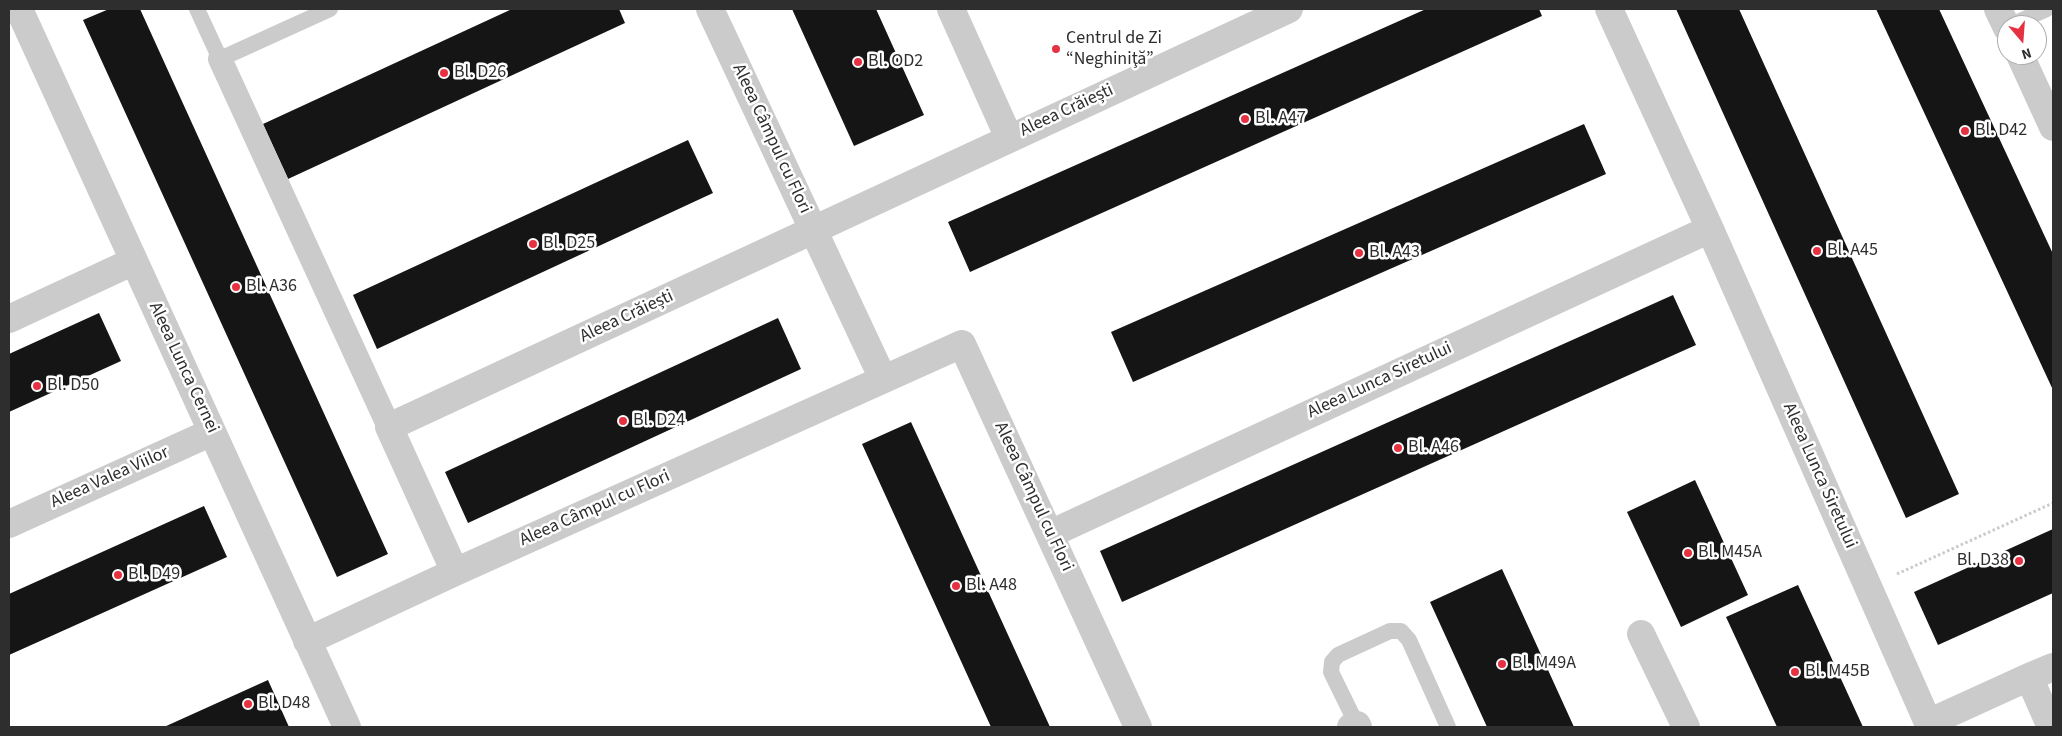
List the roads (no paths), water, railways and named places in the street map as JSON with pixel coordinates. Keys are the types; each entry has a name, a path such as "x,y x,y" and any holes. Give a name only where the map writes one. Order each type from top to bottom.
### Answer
{"street":[{"name":"Aleea Lunca Cernei","path":"18,9 347,727"},
{"name":"Aleea Câmpul cu Flori","path":"710,9 883,379"},
{"name":"Aleea Crăiești","path":"951,9 1009,138"},
{"name":"Aleea Crăiești","path":"389,427 1289,9"},
{"name":"Aleea Lunca Siretului","path":"1609,9 1710,229 1929,725 2041,672 2051,727"},
{"path":"220,59 455,572"},
{"path":"2025,65 2053,127"},
{"name":"Aleea Lunca Siretului","path":"1050,534 1710,229"},
{"path":"9,319 134,261"},
{"name":"Aleea Câmpul cu Flori","path":"308,641 455,572 962,344 1138,727"},
{"name":"Aleea Valea Viilor","path":"9,524 212,432"},
{"path":"1641,634 1686,727"}],"lane":[{"path":"197,9 220,59 330,9"},
{"path":"2034,15 2047,9"},
{"path":"1355,726 1331,672 1332,662 1338,654 1390,631 1401,631 1410,640 1448,727"}],"place":[{"name":"Centrul de Zi “Neghiniţă”","path":"1056,49"},
{"name":"Bl. OD2","path":"858,62"},
{"name":"Bl. D26","path":"444,73"},
{"name":"Bl. A47","path":"1245,119"},
{"name":"Bl. D42","path":"1965,131"},
{"name":"Bl. D25","path":"533,244"},
{"name":"Bl. A45","path":"1817,251"},
{"name":"Bl. A43","path":"1359,253"},
{"name":"Bl. A36","path":"236,287"},
{"name":"Bl. D50","path":"37,386"},
{"name":"Bl. D24","path":"623,421"},
{"name":"Bl. A46","path":"1398,448"},
{"name":"Bl. M45A","path":"1688,553"},
{"name":"Bl. D38","path":"2019,561"},
{"name":"Bl. D49","path":"118,575"},
{"name":"Bl. A48","path":"956,586"},
{"name":"Bl. M49A","path":"1502,664"},
{"name":"Bl. M45B","path":"1795,672"},
{"name":"Bl. D48","path":"248,704"}]}
